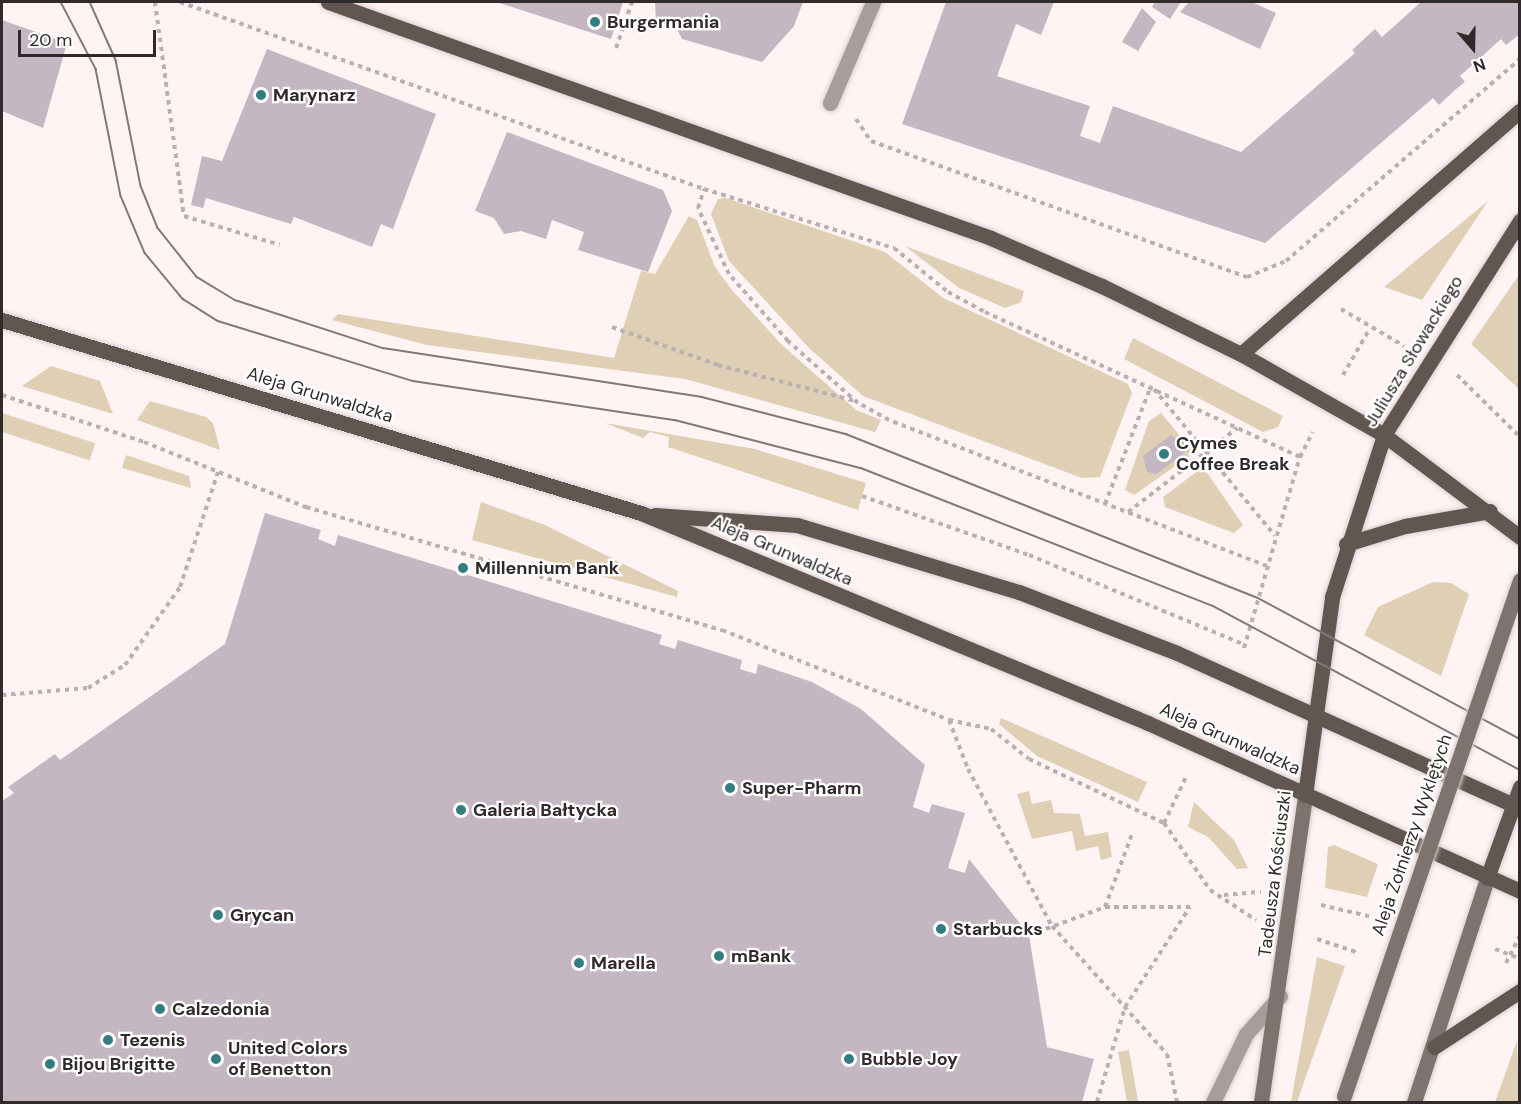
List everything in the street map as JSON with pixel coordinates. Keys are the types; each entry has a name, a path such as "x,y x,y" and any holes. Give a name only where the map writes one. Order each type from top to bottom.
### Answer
{"main road":[{"path":"328,2 991,238 1241,354 1327,402 1383,435 1490,511 1520,537"},
{"path":"1241,354 1520,111"},
{"name":"Juliusza Słowackiego","path":"1346,544 1383,435 1520,221"},
{"name":"Aleja Grunwaldzka","path":"2,320 641,513 1200,747 1520,891"},
{"path":"1346,544 1405,526 1490,511"},
{"path":"641,513 797,525 1019,592 1232,677 1513,804"},
{"name":"Tadeusza Kościuszki","path":"1261,1102 1280,996 1314,714 1346,544"},
{"name":"Aleja Żołnierzy Wyklętych","path":"1343,1100 1520,580"},
{"path":"1414,1102 1434,1047 1487,878 1520,787"},
{"path":"1434,1047 1520,991"}],"street":[{"path":"830,103 873,2"},
{"path":"1213,1102 1246,1034 1280,996"}],"path":[{"path":"155,2 184,216 280,245"},
{"path":"180,2 704,189 894,248 948,292 1300,456"},
{"path":"616,48 632,2"},
{"path":"855,118 871,141 1247,277 1286,261 1520,59"},
{"path":"704,189 698,208 729,274 788,341 858,403 889,420 1268,566"},
{"path":"612,327 718,365 858,403"},
{"path":"1232,677 1245,645 1300,456 1327,402 1369,330"},
{"path":"1151,386 1275,536"},
{"path":"1105,504 1151,386"},
{"path":"2,395 402,538 722,630 949,720 991,729 1029,759 1164,823 1210,890 1223,896"},
{"path":"1128,513 1237,428"},
{"path":"2,695 88,688 124,665 180,587 218,471"},
{"path":"862,496 1029,555 1245,645"},
{"path":"949,720 968,769 1052,926 1167,1054 1177,1102"},
{"path":"1164,823 1200,747"},
{"path":"1105,907 1132,834"},
{"path":"1029,935 1105,907 1190,907 1125,1007 1097,1102"},
{"path":"1510,954 1520,936"}],"shaded area":[{"path":"726,198 885,252 943,298 1128,384 1132,393 1100,477 1082,478 863,396 809,348 729,261 711,214 718,199"},
{"path":"1488,201 1422,300 1384,287"},
{"path":"689,216 697,220 715,267 732,290 782,345 856,410 881,420 875,432 685,379 427,345 332,320 338,314 614,358 641,271 655,274"},
{"path":"905,246 1024,291 1021,302 1005,308 959,288"},
{"path":"1519,275 1519,389 1471,344"},
{"path":"1133,338 1283,416 1278,427 1263,432 1124,359"},
{"path":"51,366 100,381 113,414 22,386"},
{"path":"150,401 206,417 213,423 220,450 137,420"},
{"path":"2,413 95,443 90,460 2,432"},
{"path":"1161,413 1194,453 1134,495 1125,490 1149,421"},
{"path":"605,423 755,449 866,483 858,510 668,447 669,437 650,432 643,438"},
{"path":"126,455 189,476 191,488 122,468"},
{"path":"1203,467 1243,525 1234,533 1165,507 1163,497"},
{"path":"481,502 545,525 678,591 677,597 472,540"},
{"path":"1433,582 1451,583 1469,594 1441,676 1364,635 1378,607"},
{"path":"1001,718 1147,782 1138,802 1037,756 999,724"},
{"path":"1029,791 1032,804 1051,800 1054,813 1080,814 1085,836 1108,832 1112,857 1101,860 1098,846 1076,851 1072,831 1032,839 1017,794"},
{"path":"1194,802 1234,840 1248,868 1237,869 1208,837 1188,827"},
{"path":"1334,845 1378,864 1367,897 1325,888 1328,847"},
{"path":"1317,957 1345,966 1297,1102 1291,1102"},
{"path":"1517,1041 1519,1102 1495,1102"},
{"path":"1129,1050 1138,1102 1127,1102 1118,1052"}],"building":[{"path":"496,2 623,2 611,39"},
{"path":"655,2 803,2 794,26 762,62 682,39 673,21 656,22"},
{"path":"946,2 1054,2 1041,35 1016,24 997,76 1090,106 1080,136 1100,143 1113,106 1241,152 1355,53 1352,50 1375,29 1382,37 1421,2 1520,2 1520,34 1506,45 1501,39 1460,76 1465,82 1439,105 1433,98 1265,243 902,124"},
{"path":"1155,2 1181,2 1170,19 1152,7"},
{"path":"1189,2 1252,2 1276,13 1260,49 1180,12"},
{"path":"1142,8 1156,22 1138,51 1122,42"},
{"path":"2,20 67,43 43,128 2,111"},
{"path":"267,49 436,114 393,229 381,224 372,247 294,217 291,224 206,198 203,208 191,205 202,156 222,161"},
{"path":"507,132 663,190 672,211 648,272 578,250 584,232 552,220 546,239 521,231 504,234 494,218 475,211"},
{"name":"Cymes Coffee Break","path":"1171,435 1187,444 1184,453 1157,474 1147,472 1143,456"},
{"name":"Galeria Bałtycka","path":"265,513 321,530 318,539 335,546 338,535 662,635 659,644 675,649 678,640 742,660 740,669 756,674 758,664 812,682 861,709 925,765 913,807 929,813 932,804 965,813 948,868 965,873 969,859 1029,935 1047,1047 1094,1059 1082,1102 2,1102 2,801 14,793 8,787 55,754 60,760 225,644"}],"tram line":[{"path":"61,2 96,69 121,196 145,253 183,299 218,321 413,381 675,420 861,468 1213,606 1520,770"},
{"path":"90,2 116,60 141,186 158,228 197,277 235,300 383,348 702,397 846,434 1258,598 1520,739"}],"place":[{"name":"Burgermania","path":"595,22"},
{"name":"Marynarz","path":"261,95"},
{"name":"Cymes Coffee Break","path":"1164,454"},
{"name":"Millennium Bank","path":"463,568"},
{"name":"Super-Pharm","path":"730,788"},
{"name":"Galeria Bałtycka","path":"461,810"},
{"name":"Grycan","path":"218,915"},
{"name":"Starbucks","path":"941,929"},
{"name":"mBank","path":"719,956"},
{"name":"Marella","path":"579,963"},
{"name":"Calzedonia","path":"160,1009"},
{"name":"Tezenis","path":"108,1040"},
{"name":"United Colors of Benetton","path":"216,1059"},
{"name":"Bubble Joy","path":"849,1059"},
{"name":"Bijou Brigitte","path":"50,1064"}]}
